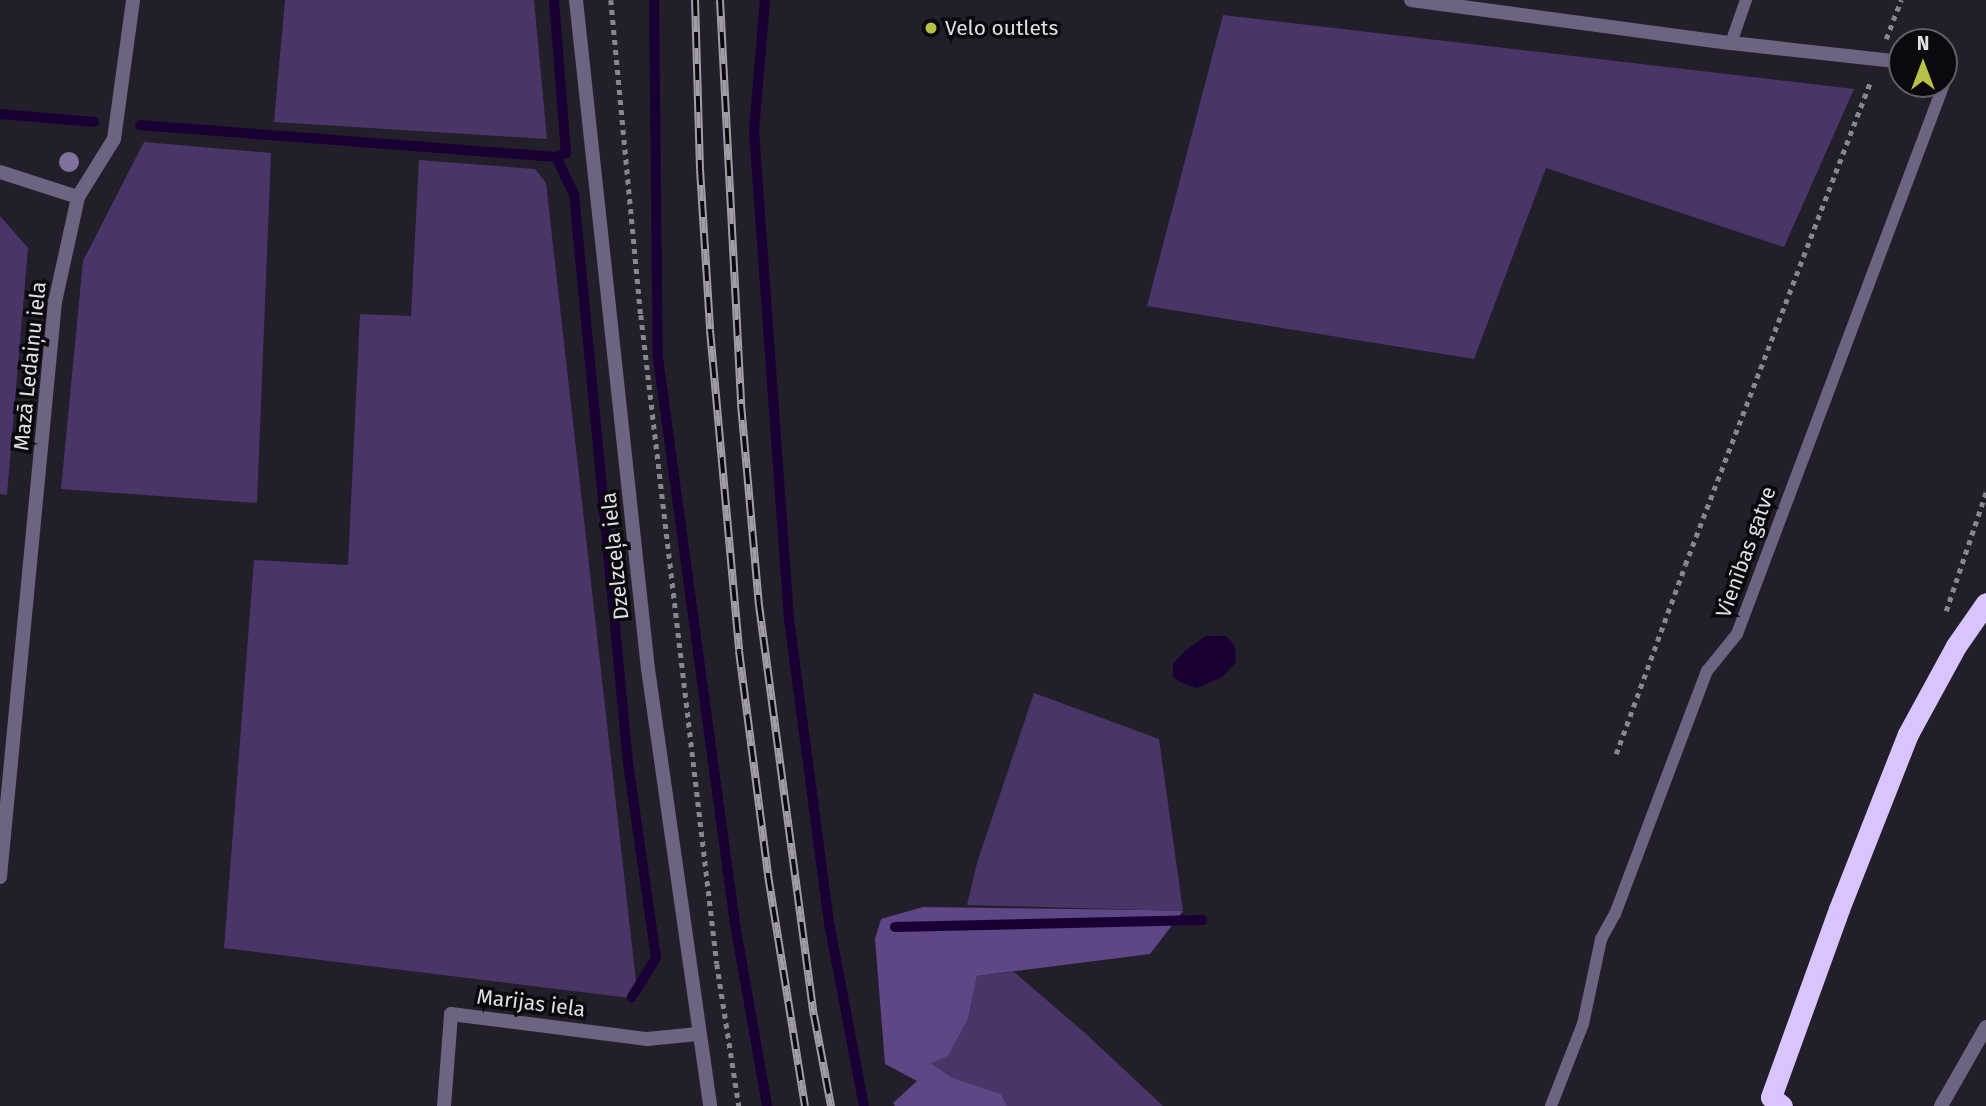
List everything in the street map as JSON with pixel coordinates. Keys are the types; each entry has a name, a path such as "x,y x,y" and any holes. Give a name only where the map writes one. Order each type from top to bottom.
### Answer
{"highway":[{"path":"1782,1106 1771,1097 1839,909 1908,734 1956,646 1986,603"}],"street":[{"name":"Mazā Ledaiņu iela","path":"0,877 55,302 78,197 114,139 133,0"},
{"name":"Dzelzceļa iela","path":"576,0 648,669 710,1106"},
{"path":"1411,0 1731,43 1888,60"},
{"path":"0,172 78,197"},
{"name":"Marijas iela","path":"444,1106 451,1014 647,1039 698,1034"},
{"path":"1941,1106 1986,1027"}],"lane":[{"path":"1731,43 1746,0"},
{"name":"Vienības gatve","path":"1551,1106 1583,1024 1601,939 1615,914 1707,671 1737,634 1937,98"}],"path":[{"path":"611,0 641,315 717,964 739,1106"},
{"path":"1616,754 1685,565 1901,0"},
{"path":"1943,619 1986,492"}],"shaded area":[{"path":"285,0 534,0 547,139 274,122"},
{"path":"1223,15 1854,89 1784,247 1546,168 1474,359 1147,306"},
{"path":"144,142 271,153 257,503 61,489 83,261"},
{"path":"419,160 535,169 546,183 638,999 224,948 254,560 348,565 360,314 411,316"},
{"path":"0,216 28,248 7,495 0,494"},
{"path":"1206,636 1226,636 1235,646 1236,662 1222,677 1197,688 1180,682 1173,677 1173,664 1185,651"},
{"path":"1034,693 1159,739 1183,911 967,905 977,863"},
{"path":"923,907 1183,911 1150,954 977,976 968,1019 948,1056 931,1063 951,1077 1001,1094 1007,1106 895,1106 893,1103 917,1081 885,1064 875,939 881,919"},
{"path":"1014,972 1085,1033 1163,1106 1007,1106 1001,1094 951,1077 930,1062 948,1056 968,1019 977,976"}],"waterway":[{"path":"140,125 556,157 566,153 554,0"},
{"path":"654,0 658,358 735,924 767,1106"},
{"path":"765,0 754,131 789,619 829,923 864,1106"},
{"path":"0,114 94,122"},
{"path":"556,157 574,194 628,763 656,958 632,997"},
{"path":"895,927 1202,920"}],"railway":[{"path":"695,0 700,169 710,330 739,651 768,875 805,1106"},
{"path":"720,0 741,404 759,605 814,1015 831,1106"}],"place":[{"name":"Velo outlets","path":"931,28"}]}
